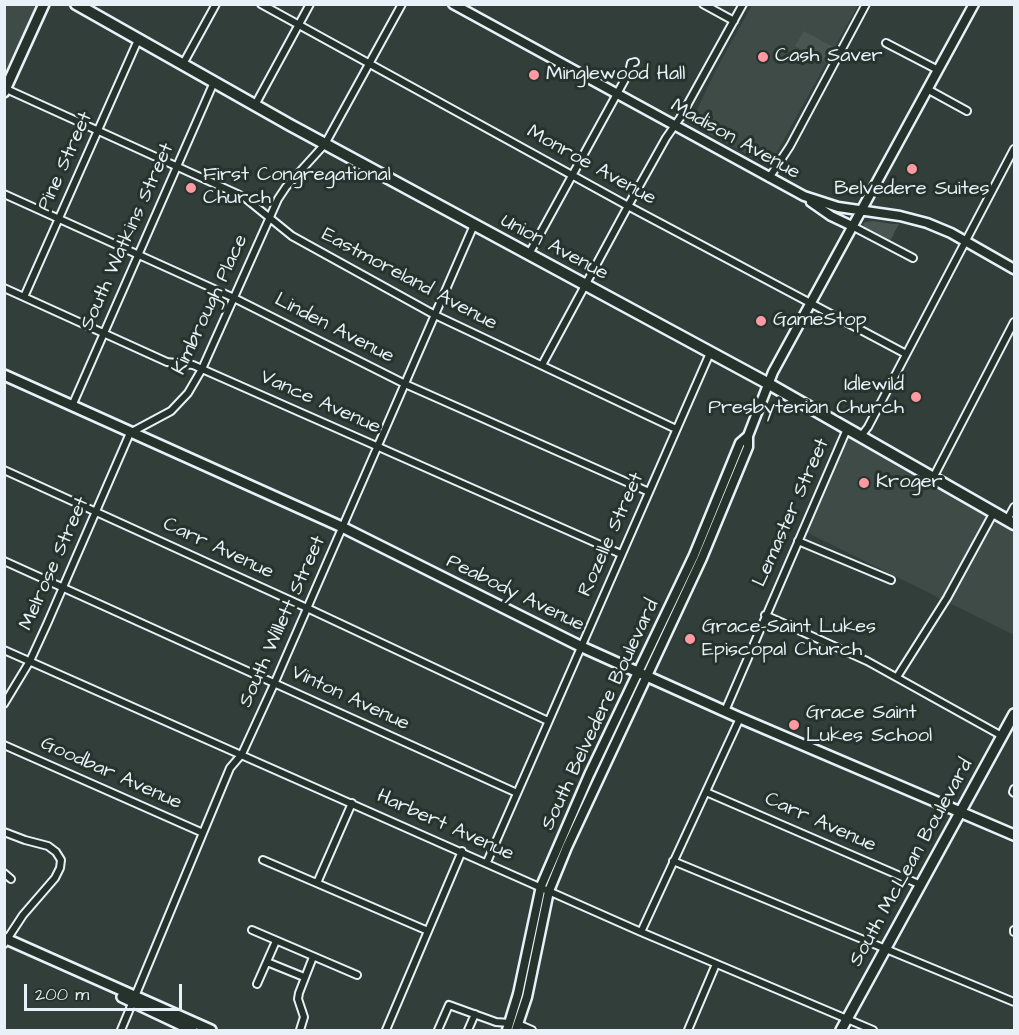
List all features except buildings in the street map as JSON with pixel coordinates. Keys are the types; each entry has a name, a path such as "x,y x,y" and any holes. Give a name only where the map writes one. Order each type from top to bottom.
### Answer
{"main road":[{"path":"5,89 44,4"},
{"name":"Union Avenue","path":"76,4 325,144 768,384 1011,522"},
{"name":"Peabody Avenue","path":"4,375 342,527 582,647 740,718 1014,835"},
{"name":"South McLean Boulevard","path":"841,1030 1014,714"},
{"path":"5,942 134,1000 211,1030"},
{"path":"134,1000 192,1030"}],"street":[{"path":"183,64 216,4"},
{"name":"Monroe Avenue","path":"261,4 628,206 906,354"},
{"path":"255,105 310,4"},
{"name":"Kimbrough Place","path":"130,433 171,411 188,393 202,369 269,216 286,187 325,144 402,4"},
{"name":"Madison Avenue","path":"453,4 807,198 860,211 914,219 939,227 1014,269"},
{"path":"703,4 734,21"},
{"path":"542,365 628,206 743,4"},
{"path":"769,178 790,146 866,4"},
{"name":"South Belvedere Boulevard","path":"513,1025 541,886 589,775 644,675 702,558 748,447 748,436 768,384 974,4"},
{"name":"Pine Street","path":"24,297 138,40"},
{"path":"886,43 938,70"},
{"path":"529,254 636,60"},
{"name":"South Watkins Street","path":"72,406 214,82"},
{"name":"Eastmoreland Avenue","path":"5,89 244,197 292,236 435,315 676,429"},
{"path":"927,89 967,111"},
{"path":"861,436 868,427 1014,149"},
{"name":"Linden Avenue","path":"4,194 234,298 405,384 649,492"},
{"path":"807,198 816,207 913,258"},
{"name":"South Willett Street","path":"122,1030 230,768 242,754 275,682 474,225"},
{"name":"Vance Avenue","path":"4,288 167,362 202,369 621,554"},
{"path":"933,478 1014,322"},
{"name":"Rozelle Street","path":"487,862 710,353"},
{"name":"Lemaster Street","path":"725,711 847,429"},
{"name":"Melrose Street","path":"4,704 30,661 130,433"},
{"name":"Carr Avenue","path":"4,470 548,721"},
{"path":"1011,522 1014,507"},
{"path":"897,677 923,638 994,512"},
{"path":"798,541 891,580"},
{"name":"Vinton Avenue","path":"4,561 517,793"},
{"path":"765,615 867,661 1002,736"},
{"name":"Harbert Avenue","path":"4,650 641,932 873,1030"},
{"name":"South Belvedere Boulevard","path":"513,1025 527,997 549,891 644,675"},
{"path":"641,932 740,718"},
{"name":"Goodbar Avenue","path":"4,745 203,833"},
{"path":"589,775 599,780"},
{"name":"Carr Avenue","path":"706,792 921,885"},
{"path":"317,883 352,803"},
{"path":"4,832 48,846 61,860 55,878 5,942"},
{"path":"386,1030 462,851"},
{"path":"262,860 428,932"},
{"path":"673,861 1014,1002"},
{"path":"4,873 12,879"},
{"path":"252,930 357,975"},
{"path":"257,984 276,941"},
{"path":"300,1030 304,1017 298,993 313,957"},
{"path":"267,962 304,977"},
{"path":"688,1030 716,964"},
{"path":"438,1030 449,1005 496,1022 532,1030"},
{"path":"468,1030 475,1014"}],"shaded area":[{"path":"4,5 37,5 5,76"},
{"path":"752,5 858,5 771,163 767,165 690,124 717,68"},
{"path":"804,31 835,48 827,63 795,46"},
{"path":"865,222 899,224 890,241 864,227"},
{"path":"848,430 1014,516 1014,635 804,531"}],"place":[{"name":"Cash Saver","path":"763,57"},
{"name":"Minglewood Hall","path":"534,75"},
{"name":"Belvedere Suites","path":"912,169"},
{"name":"First Congregational Church","path":"191,188"},
{"name":"GameStop","path":"761,321"},
{"name":"Idlewild Presbyterian Church","path":"916,397"},
{"name":"Kroger","path":"864,483"},
{"name":"Grace-Saint Lukes Episcopal Church","path":"690,639"},
{"name":"Grace Saint Lukes School","path":"794,725"}]}
